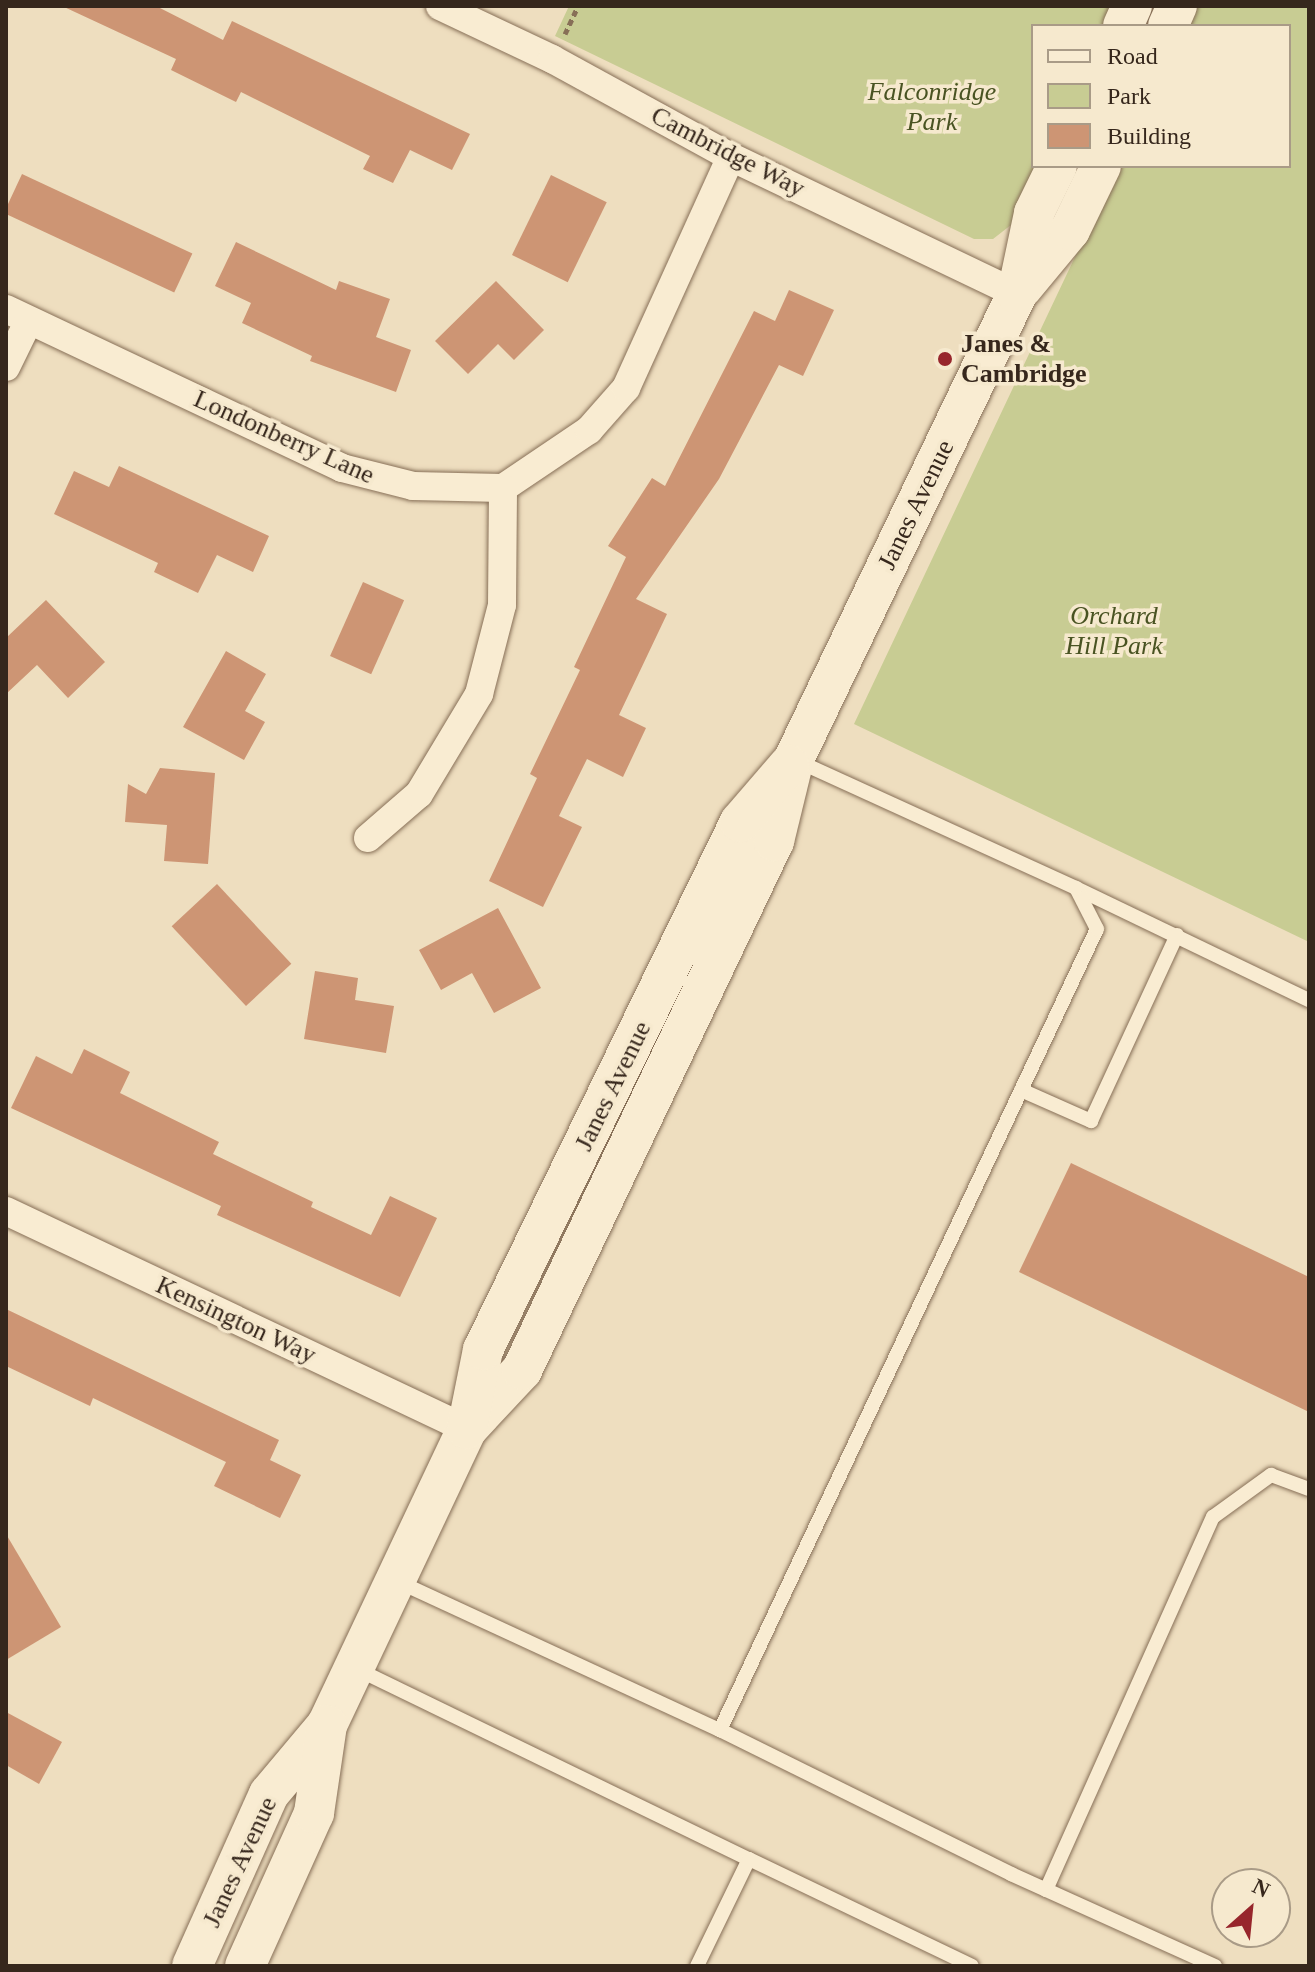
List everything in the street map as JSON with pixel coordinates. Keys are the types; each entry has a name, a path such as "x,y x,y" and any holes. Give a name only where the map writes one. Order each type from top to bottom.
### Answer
{"street":[{"name":"Cambridge Way","path":"440,6 552,59 731,157 1017,294"},
{"path":"368,838 419,794 479,694 502,605 503,488 589,430 626,388 731,157"},
{"name":"Janes Avenue","path":"192,1966 269,1794 327,1725 355,1668 467,1429 483,1350 740,822 794,759 1017,294 1034,213 1056,168"},
{"name":"Janes Avenue","path":"1017,294 1070,230 1100,168"},
{"path":"6,367 17,315"},
{"name":"Londonberry Lane","path":"17,315 342,468 413,486 503,488"},
{"name":"Kensington Way","path":"6,1211 467,1429"},
{"name":"Janes Avenue","path":"245,1966 314,1813 327,1725"}],"lane":[{"path":"794,759 1177,935 1309,1000"},
{"path":"720,1730 1097,929 1076,888"},
{"path":"1021,1090 1091,1121 1177,935"},
{"path":"1046,1890 1213,1517 1271,1475 1309,1489"},
{"path":"396,1581 720,1730 1046,1890 1215,1966"},
{"path":"355,1668 972,1966"},
{"path":"697,1966 749,1859"}],"green space":[{"name":"Falconridge Park","path":"569,6 1120,6 1111,24 1031,24 1031,168 1044,168 1020,218 993,239 974,239 555,36"},
{"name":"Orchard Hill Park","path":"1193,6 1309,6 1309,942 854,724 1117,168 1291,168 1291,24 1185,24"}],"building":[{"path":"62,6 156,6 223,40 232,21 470,134 452,170 410,150 393,183 363,169 370,156 241,92 236,102 171,70 176,59"},
{"path":"22,174 192,253 174,292 6,214"},
{"path":"551,175 607,202 568,282 512,255"},
{"path":"236,242 336,290 339,281 390,299 376,337 411,350 396,392 310,361 312,356 242,323 251,303 215,286"},
{"path":"496,281 544,330 514,360 498,344 468,374 435,341"},
{"path":"789,290 834,310 803,376 779,365 719,479 636,599 667,614 619,715 646,728 623,777 587,759 559,816 582,827 543,907 489,881 537,778 530,774 580,670 574,667 626,557 608,546 652,478 665,486 754,311 775,321"},
{"path":"119,466 269,536 253,572 217,555 198,593 154,572 158,563 54,514 74,471 109,487"},
{"path":"363,582 404,600 371,674 330,656"},
{"path":"46,600 105,662 68,698 37,665 6,694 6,638"},
{"path":"226,651 266,674 245,711 265,722 244,760 183,727"},
{"path":"160,768 215,773 208,864 164,861 167,825 125,822 128,784 146,794"},
{"path":"217,884 291,964 246,1006 172,926"},
{"path":"498,908 541,988 494,1013 472,973 441,990 419,950"},
{"path":"315,971 358,978 355,1000 394,1006 386,1053 304,1039"},
{"path":"84,1049 130,1072 120,1093 219,1142 213,1154 313,1202 311,1207 371,1235 390,1196 437,1218 400,1297 217,1215 221,1206 11,1108 36,1056 72,1074"},
{"path":"1071,1163 1309,1277 1309,1412 1019,1272"},
{"path":"6,1309 279,1440 270,1460 301,1475 280,1518 214,1486 226,1462 93,1398 90,1406 6,1366"},
{"path":"6,1534 61,1627 6,1660"},
{"path":"6,1712 62,1742 39,1784 6,1765"}],"place":[{"name":"Janes & Cambridge","path":"945,359"}]}
